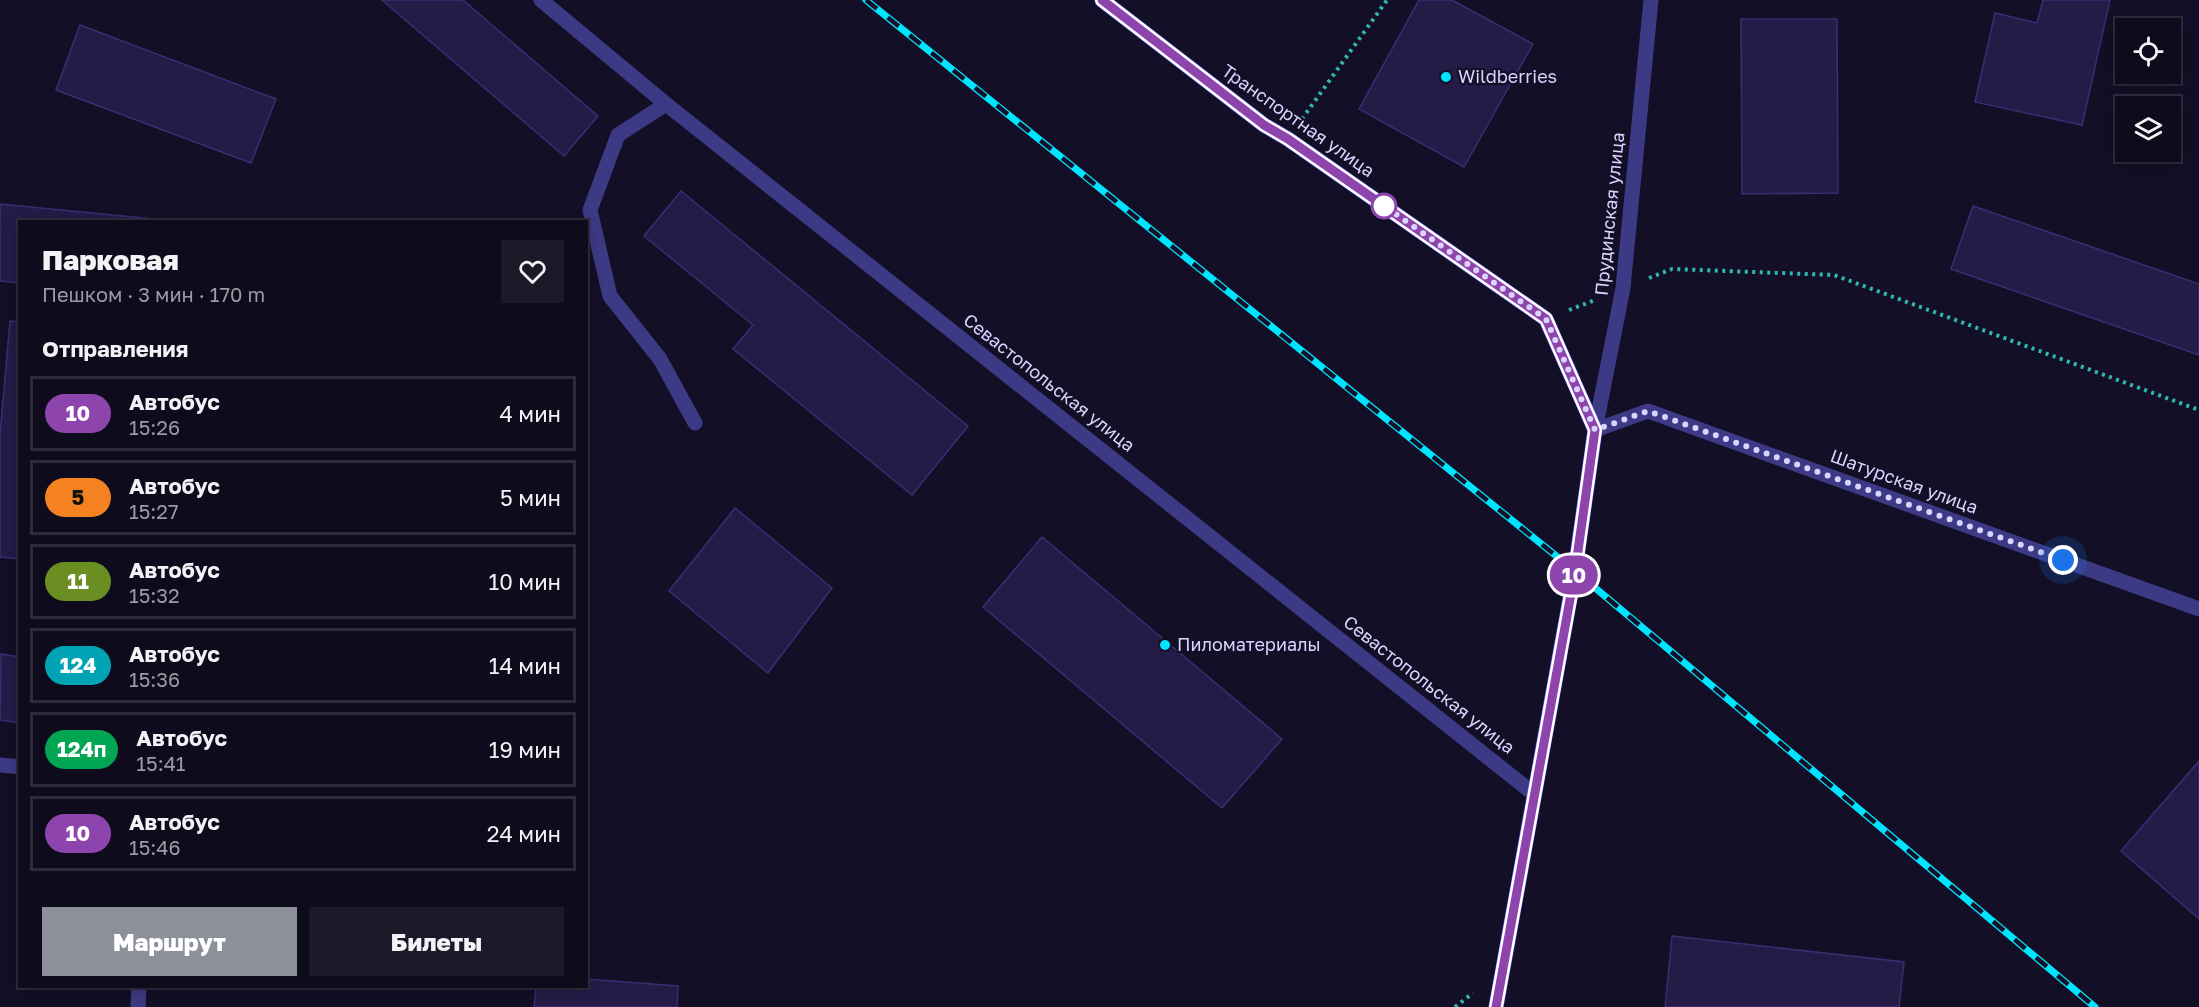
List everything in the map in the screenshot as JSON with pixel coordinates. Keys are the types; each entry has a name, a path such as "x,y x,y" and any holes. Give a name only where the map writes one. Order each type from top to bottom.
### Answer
{"street":[{"name":"Севастопольская улица","path":"541,0 666,104 1534,794"},
{"name":"Транспортная улица","path":"1102,0 1264,125 1288,139 1546,319"},
{"name":"Прудинская улица","path":"1595,430 1623,288 1651,0"},
{"path":"666,104 618,135 590,210 610,296 660,359 695,423"},
{"path":"1496,1007 1575,572 1595,430 1546,319"},
{"name":"Шатурская улица","path":"1595,430 1648,411 2199,609"},
{"path":"0,765 18,767"},
{"path":"138,1007 139,988"}],"path":[{"path":"1288,139 1387,0"},
{"path":"1546,319 1671,269 1834,275 2199,410"}],"building":[{"path":"382,0 463,0 598,116 564,156"},
{"name":"Wildberries","path":"1419,0 1452,0 1533,44 1464,167 1359,109"},
{"path":"2043,0 2110,0 2082,125 1975,102 1995,13 2037,23"},
{"path":"1741,19 1837,19 1838,193 1742,194"},
{"path":"80,25 276,99 251,163 56,90"},
{"path":"681,191 968,426 912,495 733,349 753,325 644,236"},
{"path":"0,204 153,219 18,220 18,283 0,281"},
{"path":"1973,206 2199,284 2199,355 1951,269"},
{"path":"10,321 18,322 18,559 0,557 0,434"},
{"path":"735,508 832,588 768,673 669,591"},
{"path":"1042,537 1282,739 1222,808 983,607"},
{"path":"1,654 18,657 18,723 0,720"},
{"path":"2199,761 2199,919 2121,851"},
{"path":"1672,936 1904,962 1899,1007 1665,1007"},
{"path":"588,979 678,986 677,1007 534,1007 536,988 588,988"}],"railway":[{"path":"866,0 1575,571 2095,1007"}],"bus line":[{"name":"10","path":"1102,0 1264,125 1288,139 1546,319 1595,430 1575,572 1496,1007"}],"place":[{"name":"Wildberries","path":"1446,77"},
{"name":"Пиломатериалы","path":"1165,645"}],"route":[{"path":"1384,206 1377,201 1546,319 1595,430 1648,411 2063,560"}]}
